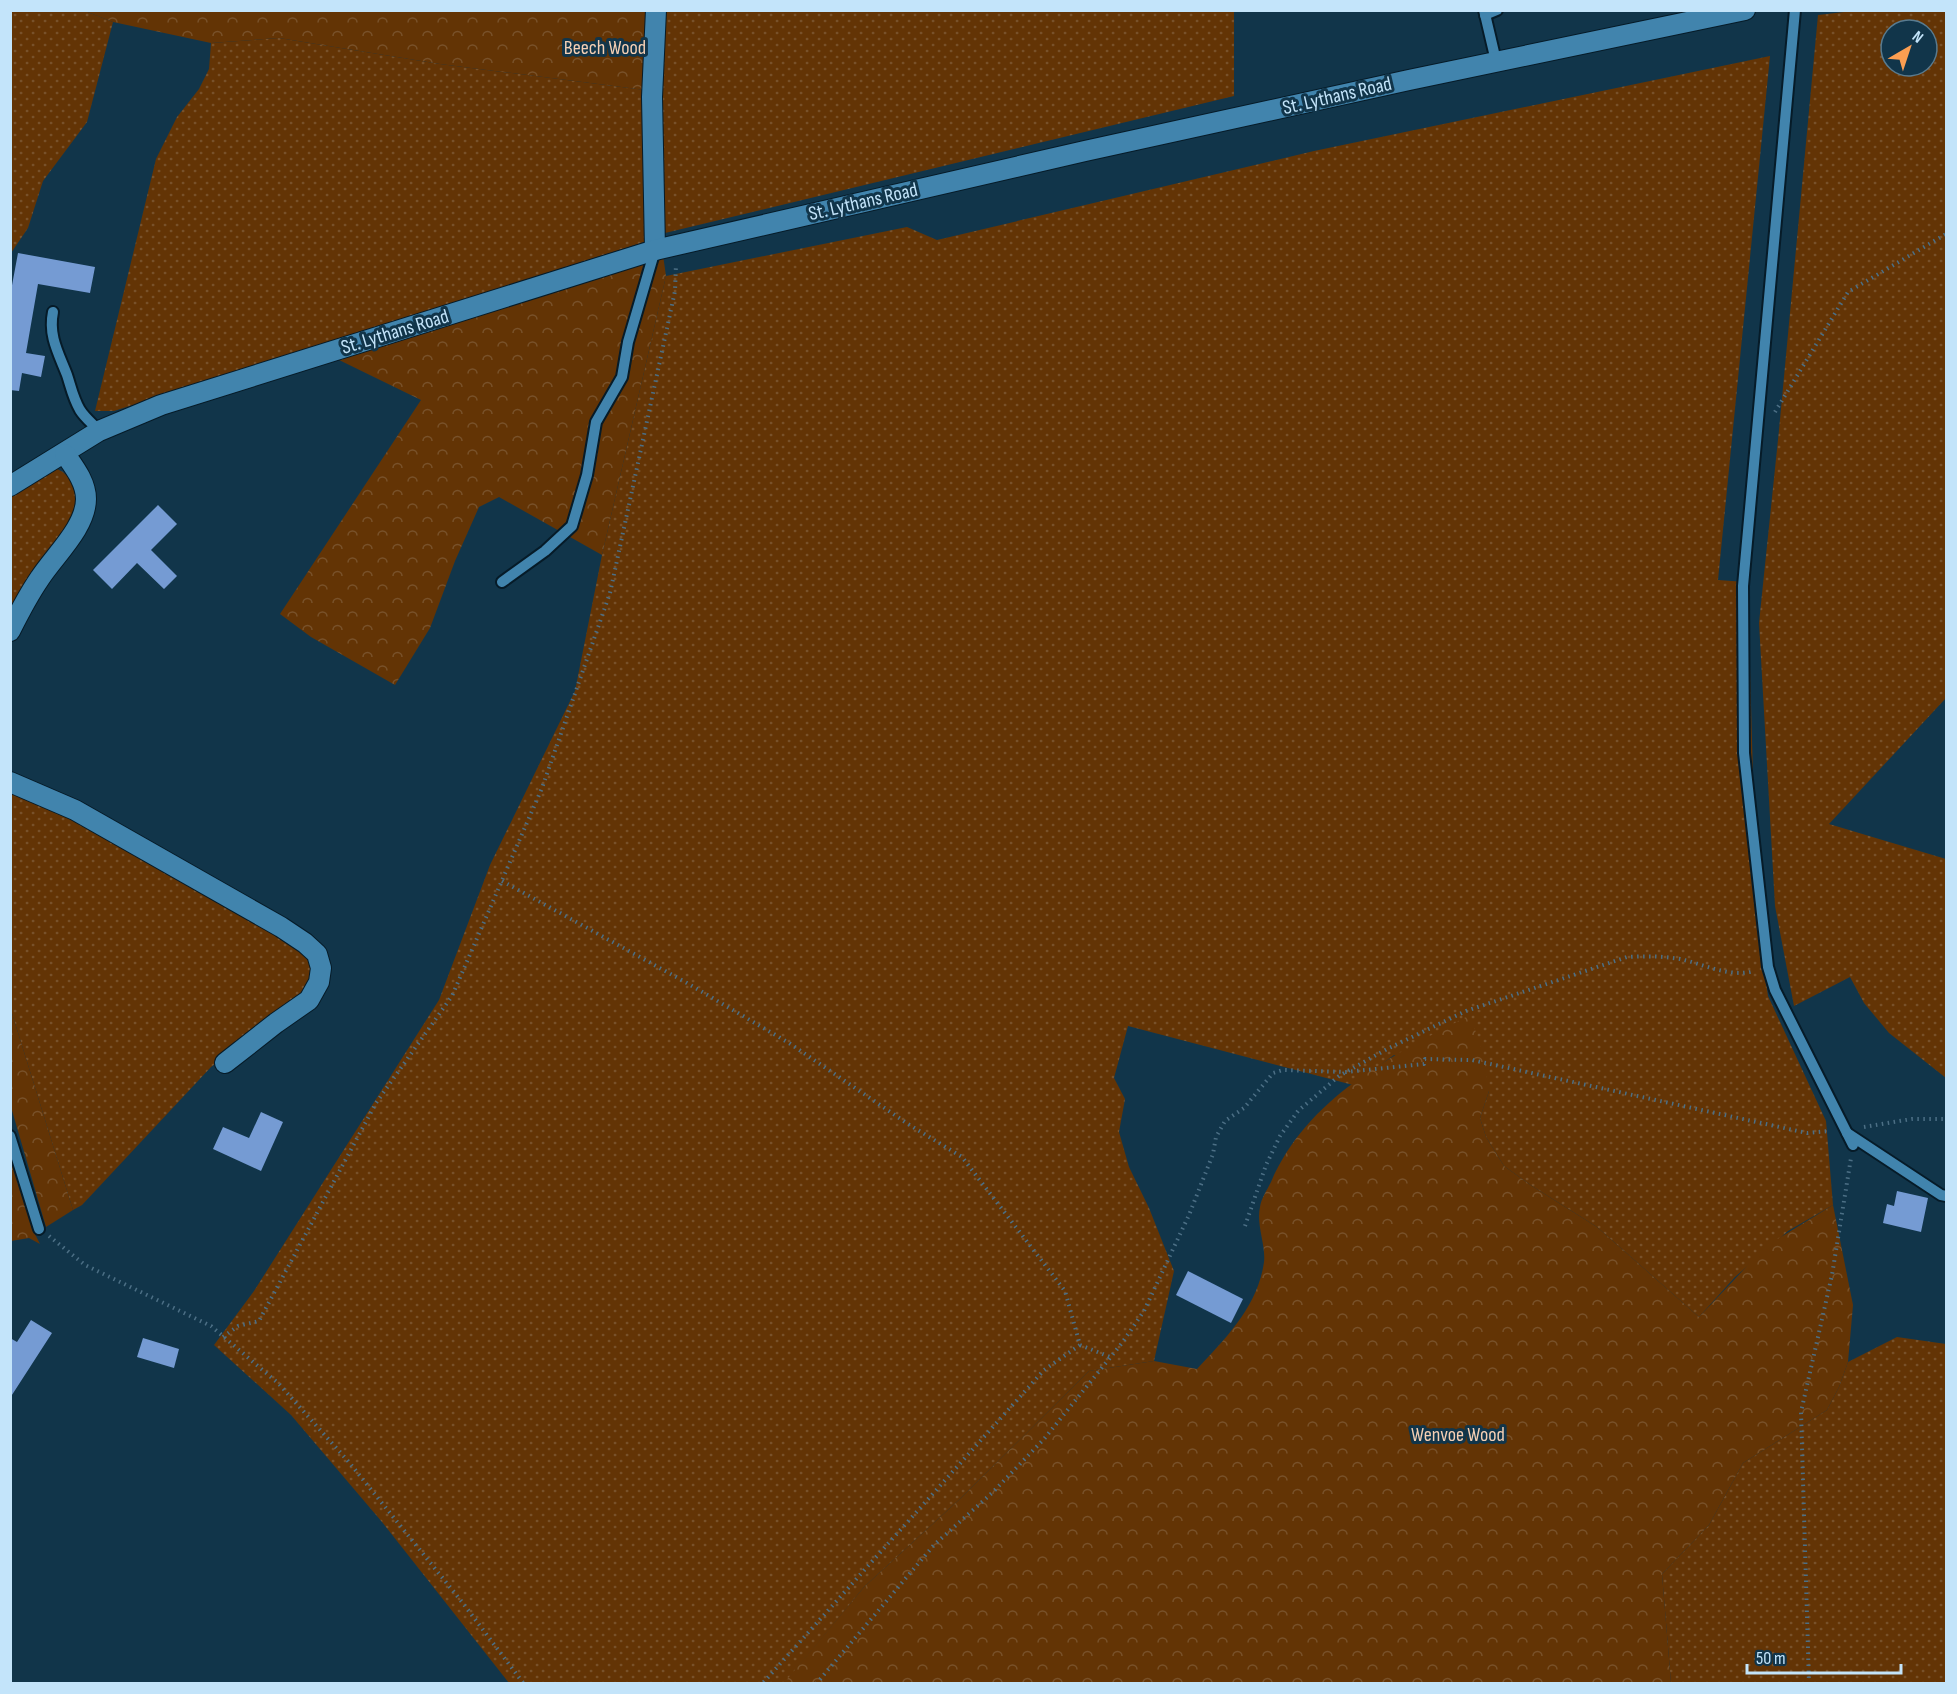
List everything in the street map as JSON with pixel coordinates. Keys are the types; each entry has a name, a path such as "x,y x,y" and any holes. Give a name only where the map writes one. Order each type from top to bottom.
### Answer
{"street":[{"path":"655,250 652,97 656,10"},
{"name":"St. Lythans Road","path":"10,486 99,431 161,405 655,250 1085,151 1496,61 1745,10"},
{"path":"10,630 39,579 78,527 84,514 86,497 81,478 65,454"},
{"path":"10,782 75,810 281,927 305,943 316,954 321,968 319,982 309,1000 225,1063"}],"lane":[{"path":"1496,61 1485,13 1497,10"},
{"path":"1795,10 1743,586 1744,753 1768,967 1775,990 1853,1145"},
{"path":"502,582 545,550 572,526 587,475 596,422 622,377 628,342 655,250"},
{"path":"53,312 51,321 53,341 67,376 70,391 81,412 99,431"},
{"path":"1846,1132 1941,1195 1947,1196"},
{"path":"10,1136 39,1229"}],"path":[{"path":"1775,412 1848,292 1947,234"},
{"path":"223,1337 238,1326 259,1321 376,1103 452,996 542,788 610,593 675,291 677,244"},
{"path":"502,881 687,983 789,1043 908,1124 962,1157 1065,1291 1080,1345"},
{"path":"1245,1226 1266,1165 1280,1136 1298,1111 1346,1072 1387,1049 1466,1011 1627,957 1654,956 1679,959 1745,974 1768,967"},
{"path":"816,1683 934,1545 993,1492 1044,1439 1110,1357 1144,1311 1190,1215 1213,1154 1216,1137 1225,1121 1244,1108 1273,1073 1283,1070 1346,1072 1424,1065 1425,1059 1472,1060 1807,1133 1846,1132 1912,1119 1947,1119"},
{"path":"1809,1683 1801,1413 1832,1275 1853,1145"},
{"path":"39,1229 85,1265 211,1326 279,1384 348,1461 524,1683"},
{"path":"1080,1345 1110,1357"},
{"path":"762,1683 1044,1370 1080,1345"}],"green space":[{"path":"11,10 85,11 113,22 87,122 43,181 28,228 11,253"},
{"name":"Beech Wood","path":"85,11 647,11 645,90 440,64 279,38 211,43 113,22"},
{"path":"663,11 1234,11 1234,96 665,233 659,151"},
{"path":"1853,11 1946,11 1946,698 1829,824 1946,859 1946,1078 1889,1033 1864,1003 1850,977 1794,1006 1775,906 1759,623 1818,15"},
{"path":"279,38 440,64 645,90 644,242 114,411 95,411 156,159 177,117 199,89 209,69 211,43"},
{"path":"1770,56 1718,580 1746,582 1757,921 1768,996 1826,1121 1833,1205 1788,1231 1735,1277 1699,1317 1597,1227 1504,1166 1486,1137 1480,1118 1489,1091 1394,1055 1353,1085 1128,1026 1114,1078 1125,1099 1119,1132 1129,1167 1149,1208 1174,1271 1154,1361 1089,1371 962,1497 864,1587 784,1684 509,1683 382,1522 291,1415 214,1345 254,1291 439,1000 490,865 575,691 602,555 666,276 907,227 937,240 1314,151"},
{"path":"663,255 666,276 602,555 499,497 479,507 455,561 430,628 395,685 311,637 280,614 421,400 337,359"},
{"path":"57,469 80,489 80,509 11,621 11,493 46,472"},
{"path":"10,788 52,803 304,946 314,964 311,988 211,1067 82,1205 73,1210 11,1010"},
{"path":"11,1010 73,1210 46,1227 11,1107"},
{"name":"Wenvoe Wood","path":"1470,1015 1483,1053 1489,1091 1480,1118 1486,1137 1504,1166 1597,1227 1699,1317 1766,1246 1833,1205 1853,1305 1848,1362 1827,1410 1743,1463 1709,1525 1662,1574 1671,1683 784,1683 864,1587 962,1497 1089,1371 1154,1361 1197,1369 1239,1320 1255,1293 1264,1262 1259,1214 1264,1194 1287,1152 1307,1126 1329,1103 1382,1063"},
{"path":"10,1155 40,1244 29,1238 11,1241"},
{"path":"1897,1337 1946,1344 1946,1683 1671,1683 1662,1574 1709,1525 1743,1463 1827,1410 1848,1362"}],"building":[{"path":"18,253 95,267 90,293 38,284 26,353 45,356 41,377 22,373 19,391 10,390 10,296"},
{"path":"158,505 177,524 151,550 177,576 164,589 137,563 112,589 93,570"},
{"path":"261,1112 283,1122 261,1171 213,1149 223,1127 249,1138"},
{"path":"1897,1191 1928,1198 1921,1232 1883,1223 1887,1204 1894,1206"},
{"path":"1188,1271 1243,1299 1231,1323 1176,1295"},
{"path":"31,1320 52,1333 10,1398 10,1338 17,1342"},
{"path":"143,1338 179,1349 174,1368 137,1357"}]}
